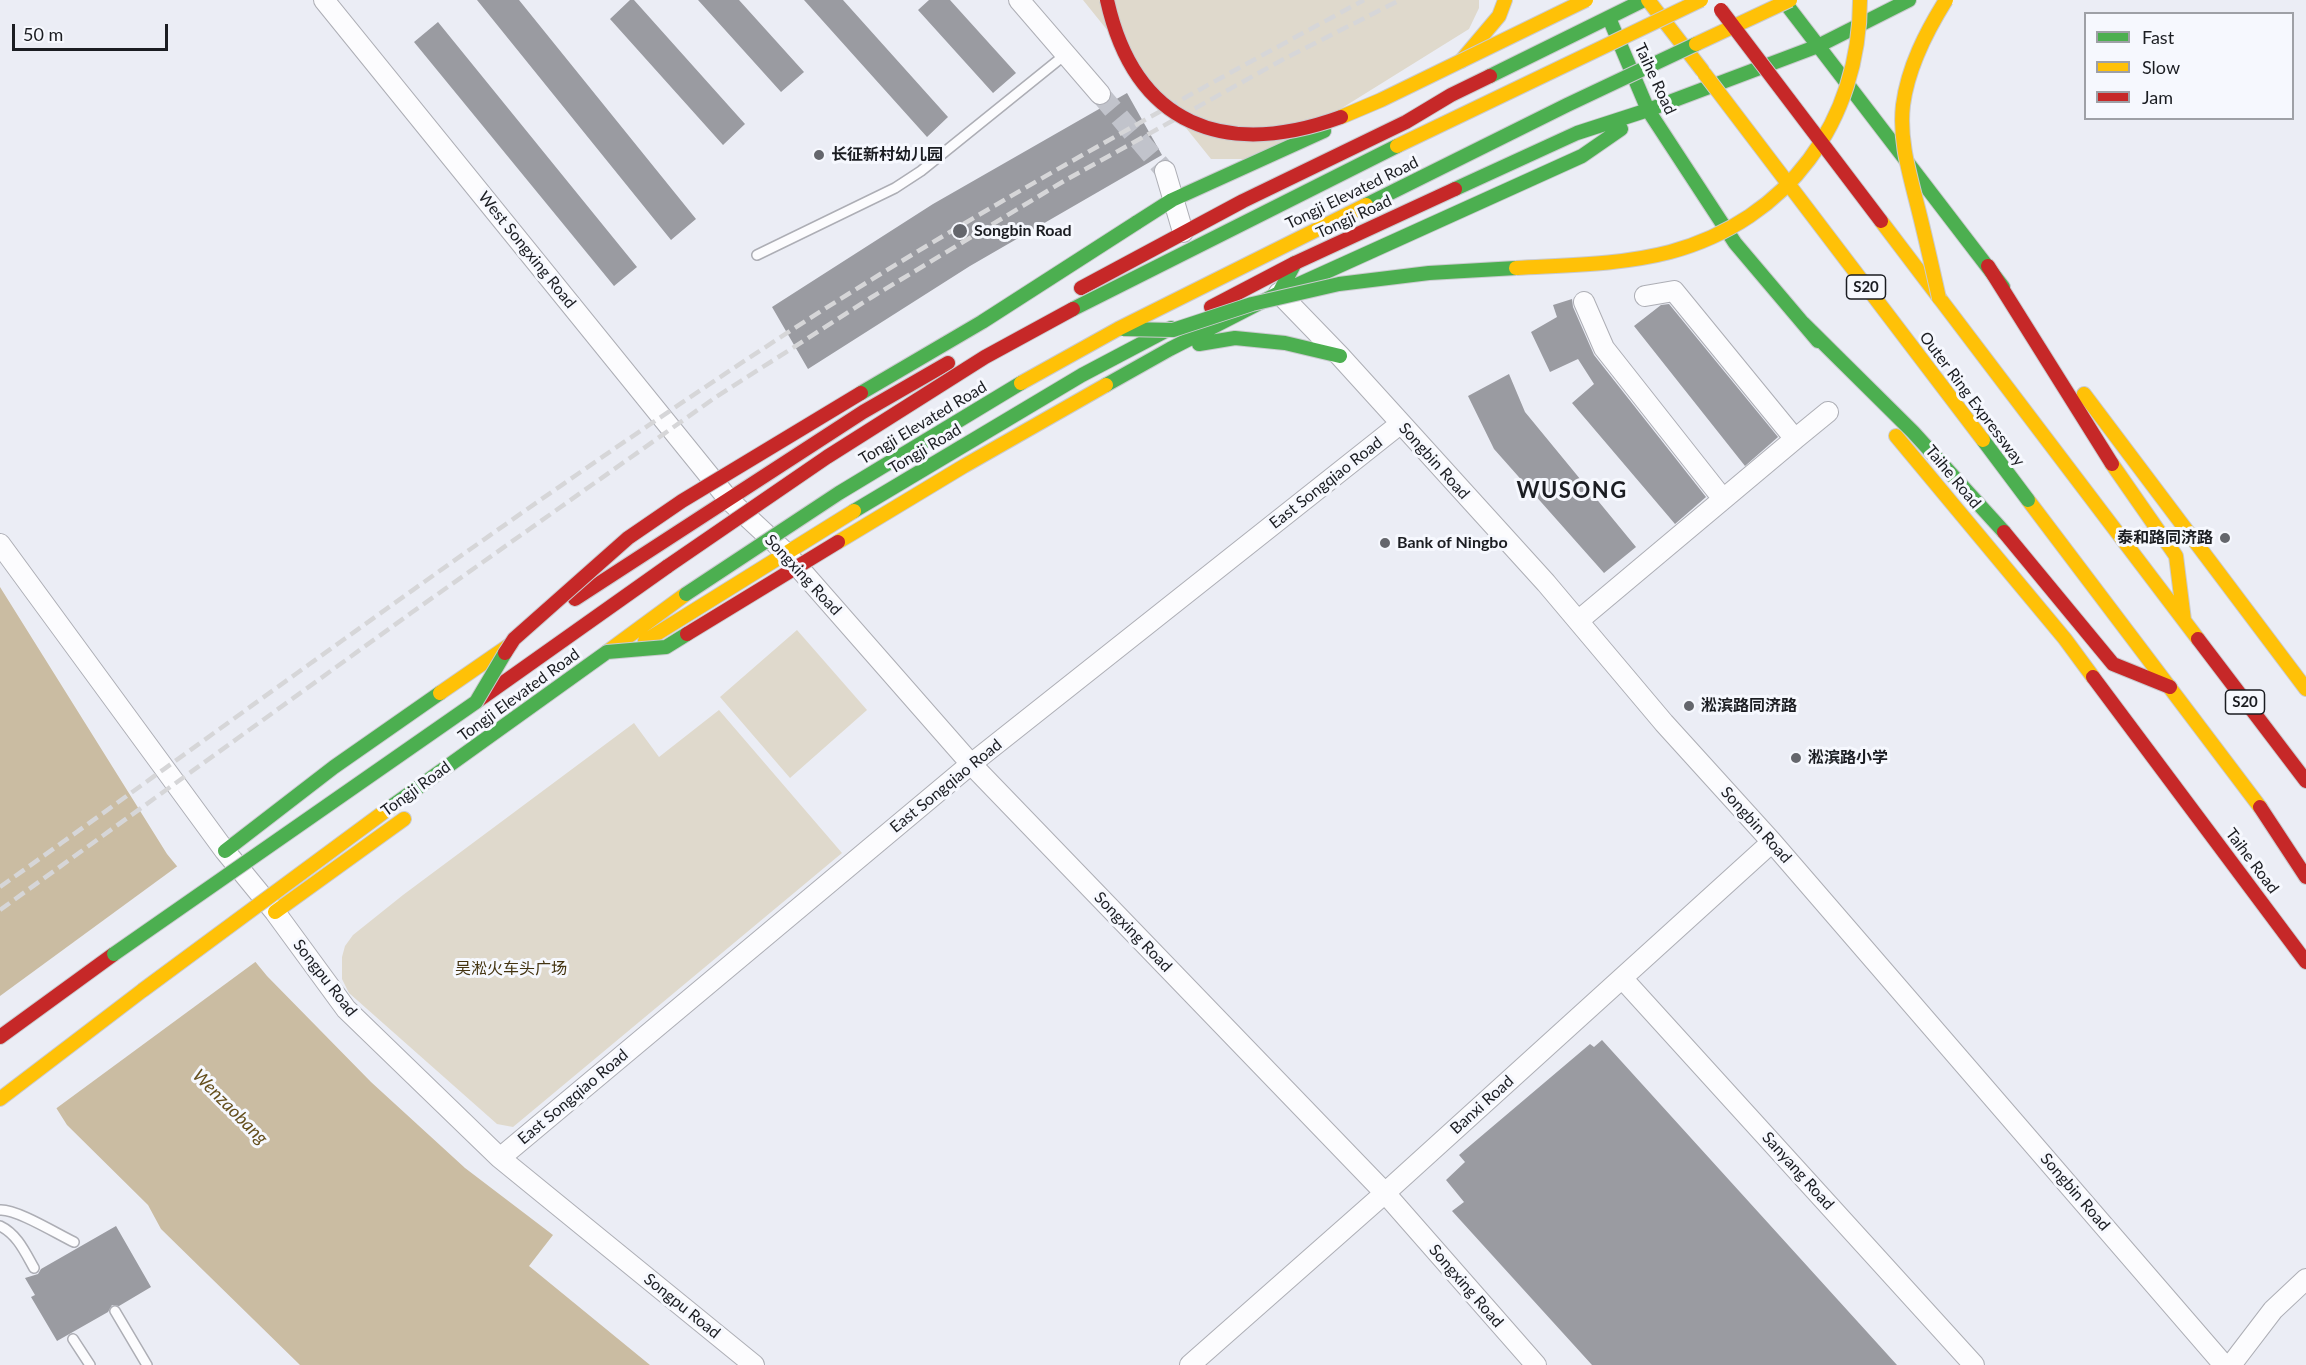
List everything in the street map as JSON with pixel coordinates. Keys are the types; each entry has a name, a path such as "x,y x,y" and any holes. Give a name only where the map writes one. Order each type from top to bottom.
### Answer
{"main road":[{"path":"1107,0 1122,52 1133,70 1155,96 1201,127 1226,133 1269,134 1311,127 1359,110 1586,0"},
{"path":"476,702 514,639 628,538 775,444 982,322 1172,200 1405,93 1465,58 1499,16 1505,0"},
{"path":"1066,296 1243,201 1406,122 1451,94 1630,0"},
{"path":"1606,13 1646,0"},
{"name":"Outer Ring Expressway","path":"1646,0 2269,818 2306,878"},
{"name":"Tongji Elevated Road","path":"0,1037 114,954 827,457 985,357 1101,294 1437,126 1701,0"},
{"name":"S20","path":"1713,0 2306,782"},
{"path":"1783,0 1988,266 2306,689"},
{"name":"Tongji Elevated Road","path":"0,1099 302,872 686,594 839,494 1024,381 1118,328 1567,105 1790,0"},
{"path":"1118,328 1173,330 1244,306 1337,284 1480,269 1591,264 1644,258 1716,238 1734,228 1777,196 1797,177 1825,138 1853,75 1859,42 1860,0"},
{"name":"Tongji Road","path":"534,722 585,680 785,552 1082,375 1295,263 1577,133 1648,110 1818,46 1909,0"},
{"path":"1939,298 1908,167 1903,138 1903,106 1908,75 1926,30 1946,0"},
{"name":"Taihe Road","path":"1606,13 1648,110 1735,243 2065,639 2306,962"},
{"name":"Tongji Road","path":"607,652 666,647 964,466 1170,349 1279,293 1582,156 1648,110"},
{"path":"1172,200 1243,201"},
{"path":"1279,293 1295,263"},
{"path":"1988,266 2118,473 2176,556 2185,622"},
{"path":"1803,323 1913,432 2010,539 2113,664 2170,687"},
{"path":"1170,349 1236,338 1285,343 1340,356"},
{"path":"225,851 334,767 595,586 863,412 974,348"},
{"name":"Tongji Road","path":"275,912 415,810"},
{"name":"Outer Ring Expressway","path":"2269,818 2306,852"}],"street":[{"name":"West Songxing Road","path":"324,0 729,500"},
{"path":"1019,0 1100,94"},
{"path":"1165,171 1183,232"},
{"path":"1645,296 1674,291 1795,439"},
{"name":"Songbin Road","path":"1279,293 1340,356 1578,621 1664,723 1772,842 2224,1365"},
{"path":"1584,302 1604,348 1723,499"},
{"path":"1578,621 1828,412"},
{"name":"East Songqiao Road","path":"500,1158 971,764 1400,424"},
{"name":"Songxing Road","path":"729,500 785,552 971,764 1385,1193 1536,1365"},
{"name":"Songpu Road","path":"0,544 225,851 275,912 346,1009 500,1158 754,1365"},
{"name":"Banxi Road","path":"1190,1365 1385,1193 1772,842"},
{"name":"Sanyang Road","path":"1622,978 1974,1365"},
{"path":"2231,1365 2273,1310 2306,1279"}],"lane":[{"path":"758,255 895,188 921,171 1066,54"},
{"path":"0,1210 30,1220 74,1242"},
{"path":"0,1226 9,1230 18,1240 34,1268"},
{"path":"115,1311 147,1365"},
{"path":"73,1339 90,1365"}],"green space":[{"path":"1083,0 1479,0 1479,8 1469,29 1260,159 1211,159"},
{"path":"797,630 867,710 790,778 720,697"},
{"name":"吴淞火车头广场","path":"719,710 842,853 513,1127 497,1124 349,993 342,979 342,957 345,946 353,935 403,895 634,723 659,757"}],"water":[{"name":"Wenzaobang","path":"0,587 167,854 267,976 371,1082 465,1168 553,1235 529,1266 650,1365 300,1365 161,1229 148,1205 67,1125 0,1019"}],"pier":[{"path":"179,865 258,960 54,1110 0,1024 0,996"}],"building":[{"path":"477,0 519,0 696,219 671,240"},
{"path":"630,0 634,0 745,124 723,145 610,19"},
{"path":"698,0 739,0 804,72 781,92"},
{"path":"804,0 843,0 948,117 927,137"},
{"path":"929,0 950,0 1016,73 993,93 918,10"},
{"path":"438,22 637,267 614,286 414,42"},
{"name":"Songbin Road","path":"1127,93 1162,155 970,266 808,369 772,307 933,204"},
{"path":"1572,299 1573,307 1594,355 1706,497 1675,524 1572,403 1594,384 1578,359 1550,372 1531,332 1557,317 1553,305"},
{"path":"1669,304 1778,437 1745,466 1634,326 1661,305"},
{"path":"1509,374 1525,412 1636,547 1604,573 1494,449 1468,396"},
{"path":"1602,1040 1897,1365 1592,1365 1452,1211 1464,1202 1446,1180 1465,1162 1459,1155 1590,1044 1594,1047"},
{"path":"116,1226 151,1287 119,1306 112,1305 108,1312 57,1341 31,1297 35,1295 25,1278 38,1274 41,1269"}],"tunnel":[{"path":"1100,94 1165,171"}],"railway":[{"path":"0,887 490,535 790,331 1002,201 1364,0"},
{"path":"0,910 411,613 716,397 872,297 1064,181 1282,60 1400,0"}],"traffic: fast":[{"path":"1490,76 1644,0"},
{"path":"1783,0 2003,287"},
{"path":"1455,189 1577,133 1648,110 1818,46 1909,0"},
{"path":"1609,18 1648,110 1735,243 1818,341"},
{"path":"1366,205 1696,44"},
{"path":"1297,285 1582,156 1621,129"},
{"path":"1136,223 1172,200 1324,131"},
{"path":"1073,309 1397,146"},
{"path":"861,393 982,322 1136,223"},
{"path":"1106,385 1279,293 1295,263"},
{"path":"1123,329 1173,330 1252,304 1339,284 1429,273 1516,268"},
{"path":"1803,323 1913,432 2004,532"},
{"path":"854,511 1082,375 1171,328"},
{"path":"1199,344 1235,338 1285,343 1340,356"},
{"path":"686,594 839,493 1021,383"},
{"path":"1983,440 2028,500"},
{"path":"388,809 607,652 666,647 687,634"},
{"path":"114,954 476,702 505,653"},
{"path":"225,851 334,767 440,693"}],"traffic: slow":[{"path":"1461,61 1499,16 1505,0"},
{"path":"1341,117 1381,100 1586,0"},
{"path":"1648,0 1702,70"},
{"path":"1397,146 1701,0"},
{"path":"1696,44 1790,0"},
{"path":"1516,268 1632,260 1670,252 1712,237 1749,216 1782,190 1809,159 1831,124 1847,86 1857,44 1860,0"},
{"path":"1939,298 1908,168 1902,118 1909,77 1925,37 1946,0"},
{"path":"1704,73 1983,440"},
{"path":"1021,383 1118,329 1366,205"},
{"path":"1881,221 2198,639"},
{"path":"838,542 964,466 1106,385"},
{"path":"2084,394 2306,689"},
{"path":"1896,436 2065,639 2093,677"},
{"path":"2112,464 2176,556 2184,620"},
{"path":"2028,500 2260,807"},
{"path":"645,641 854,511"},
{"path":"607,652 686,594"},
{"path":"440,693 511,644"},
{"path":"143,990 388,809"},
{"path":"275,912 404,819"},
{"path":"0,1099 143,990"}],"traffic: jam":[{"path":"1107,0 1120,43 1139,77 1163,103 1191,122 1223,132 1259,134 1299,129 1341,117"},
{"path":"1721,10 1881,221"},
{"path":"1081,288 1243,201 1406,122 1451,95 1490,76"},
{"path":"1211,307 1295,263 1455,189"},
{"path":"1988,266 2112,464"},
{"path":"668,566 827,457 985,357 1073,309"},
{"path":"575,599 863,412 948,363"},
{"path":"505,653 514,639 628,538 682,501 861,393"},
{"path":"2004,532 2113,664 2170,687"},
{"path":"687,634 838,542"},
{"path":"476,702 668,566"},
{"path":"2198,639 2306,781"},
{"path":"2093,677 2306,962"},
{"path":"2260,807 2306,877"},
{"path":"0,1037 114,954"}],"place":[{"name":"长征新村幼儿园","path":"819,155"},
{"name":"Songbin Road","path":"960,231"},
{"name":"泰和路同济路","path":"2225,538"},
{"name":"Bank of Ningbo","path":"1385,543"},
{"name":"淞滨路同济路","path":"1689,706"},
{"name":"淞滨路小学","path":"1796,758"}],"district":[{"name":"WUSONG","path":"1572,491"}]}
